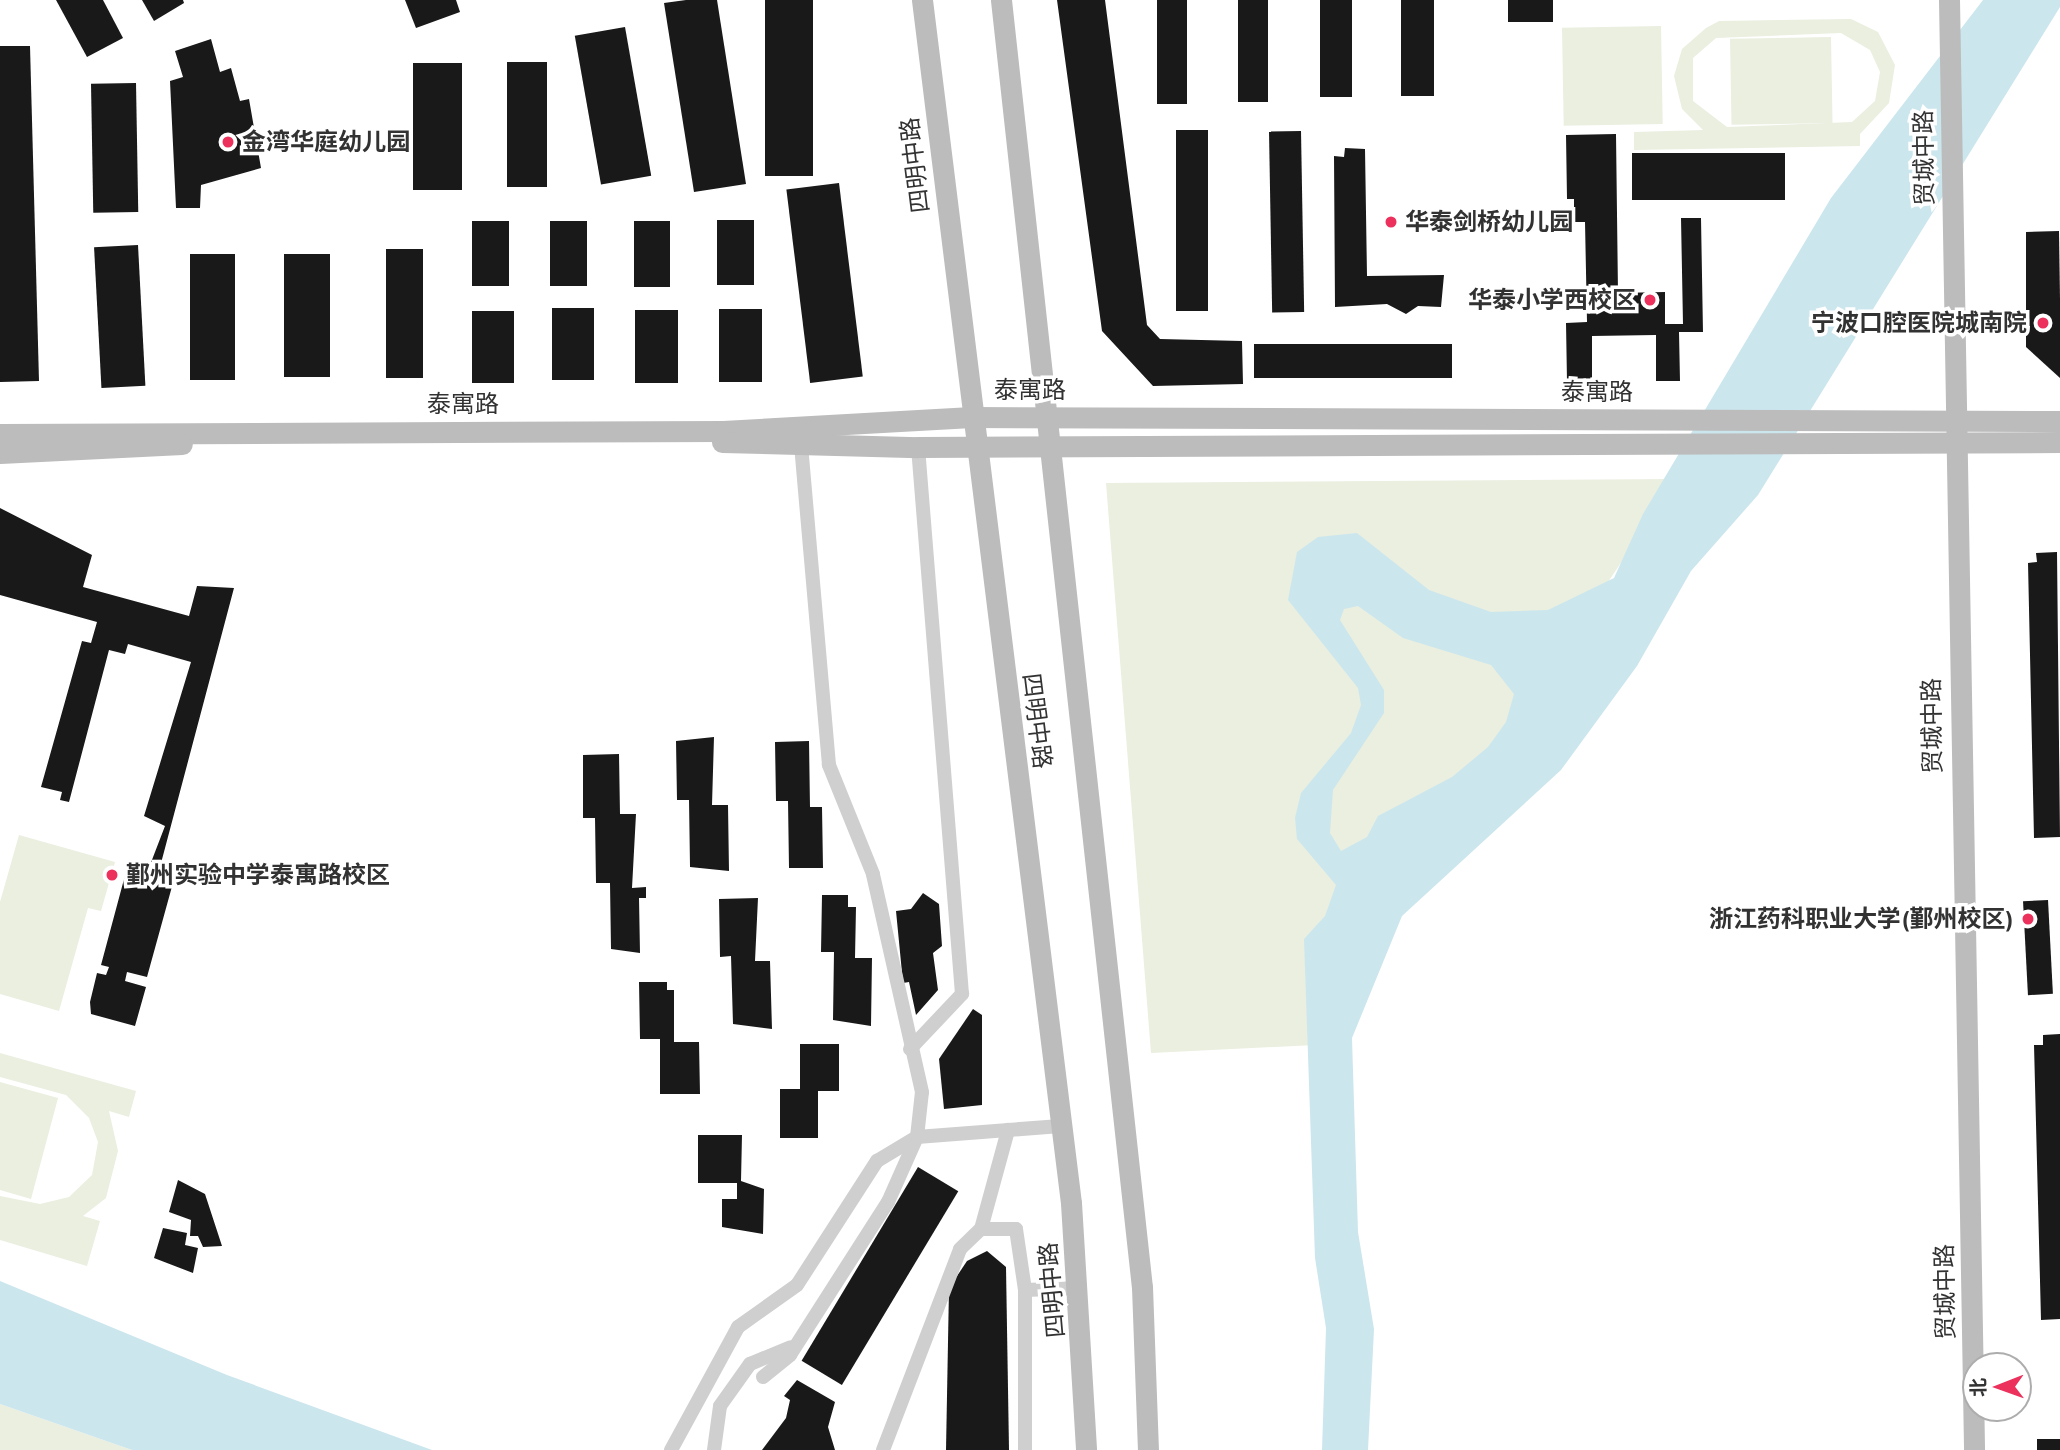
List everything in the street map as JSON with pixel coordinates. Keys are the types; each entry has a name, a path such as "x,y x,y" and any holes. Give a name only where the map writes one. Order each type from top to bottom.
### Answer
{"main road":[{"name":"四明中路","path":"922,0 1061,1126 1078,1288 1086,1450"},
{"name":"四明中路","path":"1001,0 1050,416 1142,1287 1148,1450"},
{"name":"贸城中路","path":"1949,0 1952,431 1974,1450"},
{"name":"泰寓路","path":"0,434 723,431 972,416 1684,418 1814,420 2060,442"},
{"name":"泰寓路","path":"0,453 211,442 918,447 1801,445 2060,421"}],"street":[{"path":"763,1377 795,1346 888,1202 917,1137 922,1092 910,1049 873,874 830,765 801,446"},
{"path":"910,1049 962,994 918,447"},
{"path":"671,1450 738,1327 797,1285 877,1161 917,1137 1061,1126"},
{"path":"883,1450 960,1249 981,1229 1008,1130"},
{"path":"981,1229 1016,1229 1025,1290 1025,1450"},
{"path":"1025,1290 1078,1288"},
{"path":"714,1450 720,1406 750,1364 795,1346"}],"shaded area":[{"path":"1851,19 1878,32 1895,65 1889,103 1860,134 1860,146 1634,150 1634,132 1703,130 1682,109 1674,76 1682,49 1706,28 1719,21","holes":["1841,33 1870,50 1880,72 1875,101 1852,122 1727,127 1693,101 1693,58 1716,38"]},
{"path":"1661,26 1663,124 1564,126 1562,28"},
{"path":"1831,37 1833,123 1732,125 1730,39"},
{"path":"1677,479 1507,733 1315,1045 1151,1053 1106,483"},
{"path":"19,835 115,862 101,911 88,908 59,1011 0,994 0,902"},
{"path":"0,1053 136,1091 129,1117 109,1111 118,1151 106,1198 83,1216 100,1221 87,1266 0,1240 0,1196 40,1204 69,1197 92,1175 98,1142 89,1118 66,1095 0,1077"},
{"path":"0,1082 58,1098 31,1199 0,1190"},
{"path":"0,1404 132,1450 0,1450"}],"water":[{"path":"1983,0 2060,0 2060,7 1758,495 1691,571 1637,666 1561,770 1402,916 1352,1038 1358,1232 1374,1329 1368,1450 1322,1450 1326,1328 1315,1258 1304,939 1325,916 1336,885 1297,839 1295,818 1301,793 1351,733 1361,705 1358,688 1288,600 1297,552 1318,537 1357,533 1429,590 1491,612 1548,610 1614,578 1643,514 1831,198","holes":["1358,606 1403,638 1491,665 1514,694 1506,722 1488,747 1452,777 1378,816 1367,837 1341,851 1330,833 1333,790 1384,713 1384,690 1340,620 1344,609"]},
{"path":"0,1281 227,1375 432,1450 132,1450 0,1404"}],"building":[{"path":"56,0 103,0 123,38 87,57"},
{"path":"142,0 183,0 184,3 154,21"},
{"path":"405,0 456,0 460,12 416,28"},
{"path":"717,0 746,184 694,192 664,3"},
{"path":"765,0 813,0 813,176 765,176"},
{"path":"1057,0 1105,0 1147,325 1160,339 1242,341 1243,384 1153,386 1102,331"},
{"path":"1157,0 1187,0 1187,104 1157,104"},
{"path":"1238,0 1268,0 1268,102 1238,102"},
{"path":"1320,0 1352,0 1352,97 1320,97"},
{"path":"1401,0 1434,0 1434,96 1401,96"},
{"path":"1508,0 1553,0 1553,22 1508,22"},
{"path":"625,27 651,176 601,185 575,36"},
{"path":"211,39 220,72 231,68 240,101 249,99 261,168 201,185 200,208 176,208 170,81 183,77 175,51"},
{"path":"0,46 30,46 39,381 0,382"},
{"path":"507,62 547,62 547,187 507,187"},
{"path":"413,63 462,63 462,190 413,190"},
{"path":"136,83 138,212 93,213 91,84"},
{"path":"1176,130 1208,130 1208,311 1176,311"},
{"path":"1301,131 1304,312 1272,313 1269,132"},
{"path":"1616,134 1618,293 1665,292 1665,324 1683,324 1681,218 1701,218 1703,332 1679,332 1680,381 1656,381 1656,335 1592,336 1592,381 1567,382 1566,323 1587,322 1585,222 1574,222 1574,199 1567,199 1566,135"},
{"path":"1345,148 1365,149 1367,276 1444,275 1441,307 1418,306 1406,314 1387,304 1335,307 1334,156 1344,157"},
{"path":"1632,153 1785,153 1785,200 1632,200"},
{"path":"839,183 863,377 810,383 786,189"},
{"path":"717,220 754,220 754,285 717,285"},
{"path":"472,221 509,221 509,286 472,286"},
{"path":"550,221 587,221 587,286 550,286"},
{"path":"634,221 670,221 670,287 634,287"},
{"name":"宁波口腔医院城南院","path":"2059,231 2060,378 2026,347 2026,232"},
{"path":"138,245 145,386 101,388 94,247"},
{"path":"386,249 423,249 423,378 386,378"},
{"path":"190,254 235,254 235,380 190,380"},
{"path":"284,254 330,254 330,377 284,377"},
{"path":"552,308 594,308 594,380 552,380"},
{"path":"719,309 762,309 762,382 719,382"},
{"path":"635,310 678,310 678,383 635,383"},
{"path":"472,311 514,311 514,383 472,383"},
{"path":"1254,344 1452,344 1452,378 1254,378"},
{"path":"0,508 92,555 83,587 189,616 197,586 234,588 160,867 176,872 147,977 127,972 125,981 146,987 135,1026 91,1014 90,1002 97,973 106,975 109,967 101,965 127,868 133,860 150,865 165,826 144,816 191,662 128,644 125,654 109,650 69,802 60,800 62,792 41,787 82,641 91,643 97,622 0,595"},
{"path":"2057,552 2060,837 2034,838 2028,563 2037,562 2036,553"},
{"path":"714,737 712,805 728,805 729,871 690,867 689,800 677,800 676,741"},
{"path":"809,741 810,807 822,807 823,868 789,868 788,801 776,801 775,742"},
{"path":"619,754 620,814 636,814 632,888 646,887 646,898 639,898 640,953 611,949 610,883 596,883 595,818 583,818 583,755"},
{"path":"923,893 939,904 942,946 933,953 938,990 916,1015 909,982 903,983 896,911 911,909"},
{"path":"822,895 848,895 848,907 856,907 855,958 872,958 871,1026 833,1020 834,952 821,952"},
{"path":"758,898 755,961 770,961 772,1029 733,1024 731,956 720,957 719,899"},
{"path":"2048,900 2053,994 2028,995 2023,901"},
{"path":"639,982 667,982 667,990 674,990 674,1042 699,1042 700,1094 660,1094 660,1039 640,1039"},
{"path":"973,1009 982,1015 982,1105 944,1109 939,1059"},
{"path":"2060,1034 2060,1319 2041,1320 2034,1045 2043,1045 2043,1035"},
{"path":"800,1044 839,1044 839,1091 818,1091 818,1138 780,1138 780,1089 800,1089"},
{"path":"698,1135 742,1135 741,1181 764,1189 763,1234 722,1227 722,1199 737,1199 737,1183 698,1183"},
{"path":"918,1167 958,1191 842,1385 802,1361"},
{"path":"178,1180 205,1194 222,1246 203,1247 198,1236 190,1236 191,1220 169,1212"},
{"path":"163,1228 187,1233 185,1245 198,1248 193,1273 154,1258"},
{"path":"987,1251 1006,1267 1009,1450 946,1450 949,1288 967,1261"},
{"path":"797,1380 835,1402 828,1427 835,1450 762,1450 786,1418 790,1400 784,1396"},
{"path":"2037,1439 2060,1439 2060,1450 2037,1450"}],"place":[{"name":"金湾华庭幼儿园","path":"228,142"},
{"name":"华泰剑桥幼儿园","path":"1391,222"},
{"name":"华泰小学西校区","path":"1650,300"},
{"name":"宁波口腔医院城南院","path":"2043,323"},
{"name":"鄞州实验中学泰寓路校区","path":"112,875"},
{"name":"浙江药科职业大学(鄞州校区)","path":"2028,919"}]}
